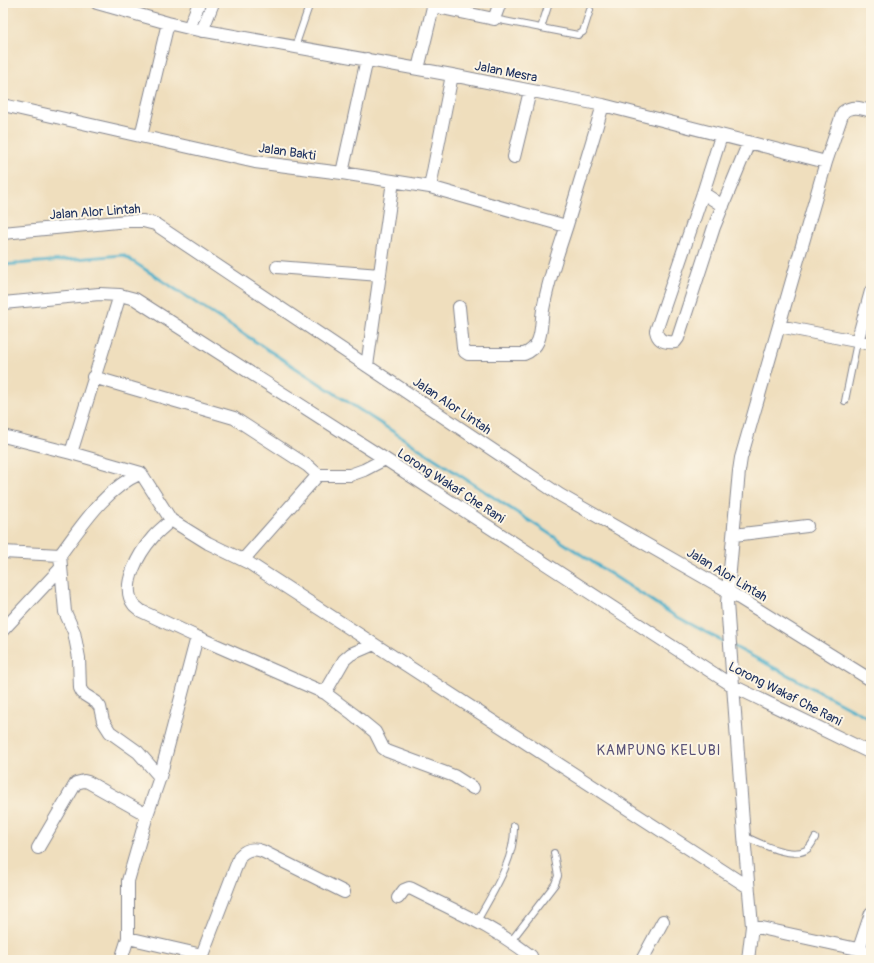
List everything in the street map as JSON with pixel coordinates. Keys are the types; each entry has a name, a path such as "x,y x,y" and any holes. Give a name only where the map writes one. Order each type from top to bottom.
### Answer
{"street":[{"name":"Jalan Mesra","path":"97,3 190,28 452,75 603,106 826,162"},
{"path":"190,28 199,3"},
{"path":"202,30 213,3"},
{"path":"418,69 433,5 494,19 500,3"},
{"path":"141,136 168,23"},
{"path":"342,173 366,60"},
{"path":"430,187 452,75"},
{"path":"514,157 530,91"},
{"name":"Jalan Bakti","path":"3,105 255,162 342,173 430,187 566,226"},
{"path":"459,308 463,348 468,354 524,354 536,347 539,341 543,309 550,276 603,106"},
{"path":"748,960 752,926 727,603 741,458 826,162 843,112 854,107 871,111"},
{"path":"721,136 656,332 657,337 661,341 668,343 675,342 678,338 714,227 749,142"},
{"path":"367,366 393,181"},
{"path":"703,193 723,206"},
{"name":"Jalan Alor Lintah","path":"3,233 128,221 143,221 155,224 560,495 728,590 871,680"},
{"path":"277,267 380,275"},
{"path":"857,342 871,291"},
{"name":"Lorong Wakaf Che Rani","path":"3,303 99,294 120,295 135,299 385,459 733,686 871,753"},
{"path":"70,453 120,295"},
{"path":"779,326 871,344"},
{"path":"93,377 234,418 308,466 318,475 350,475 364,470 385,459"},
{"path":"3,436 141,473 171,520 208,543 243,560 748,888"},
{"path":"141,473 128,479 98,506 60,555 60,569 65,612 74,632 79,658 80,688 82,692 96,702 100,708 103,721 110,732 138,752 160,777"},
{"path":"243,560 318,475"},
{"path":"171,520 153,537 139,558 132,573 129,585 130,597 134,606 141,611 197,637 325,693 375,732 382,748 454,776 473,788"},
{"path":"734,535 807,526"},
{"path":"3,552 60,555"},
{"path":"3,630 60,569"},
{"path":"121,960 128,938 128,881 147,815 160,777 197,637"},
{"path":"325,693 344,660 351,654 374,644"},
{"path":"38,848 73,786 80,781 88,782 147,815"},
{"path":"128,938 207,957 240,856 248,850 253,849 262,851 344,892"},
{"path":"398,898 404,890 409,888 477,921 511,941 531,956 532,960"},
{"path":"859,949 871,913"},
{"path":"642,960 663,921"},
{"path":"752,926 871,952"}],"lane":[{"path":"295,47 310,3"},
{"path":"541,28 549,3"},
{"path":"494,19 575,35 583,32 590,10"},
{"path":"845,402 857,342"},
{"path":"477,921 500,880 508,860 514,839 514,826"},
{"path":"744,836 772,848 797,853 807,850 815,838"},
{"path":"511,941 555,884 558,876 554,853"}],"waterway":[{"path":"3,265 123,255 672,614 726,643"},
{"path":"733,646 871,719"}],"district":[{"name":"KAMPUNG KELUBI","path":"659,750"}]}
